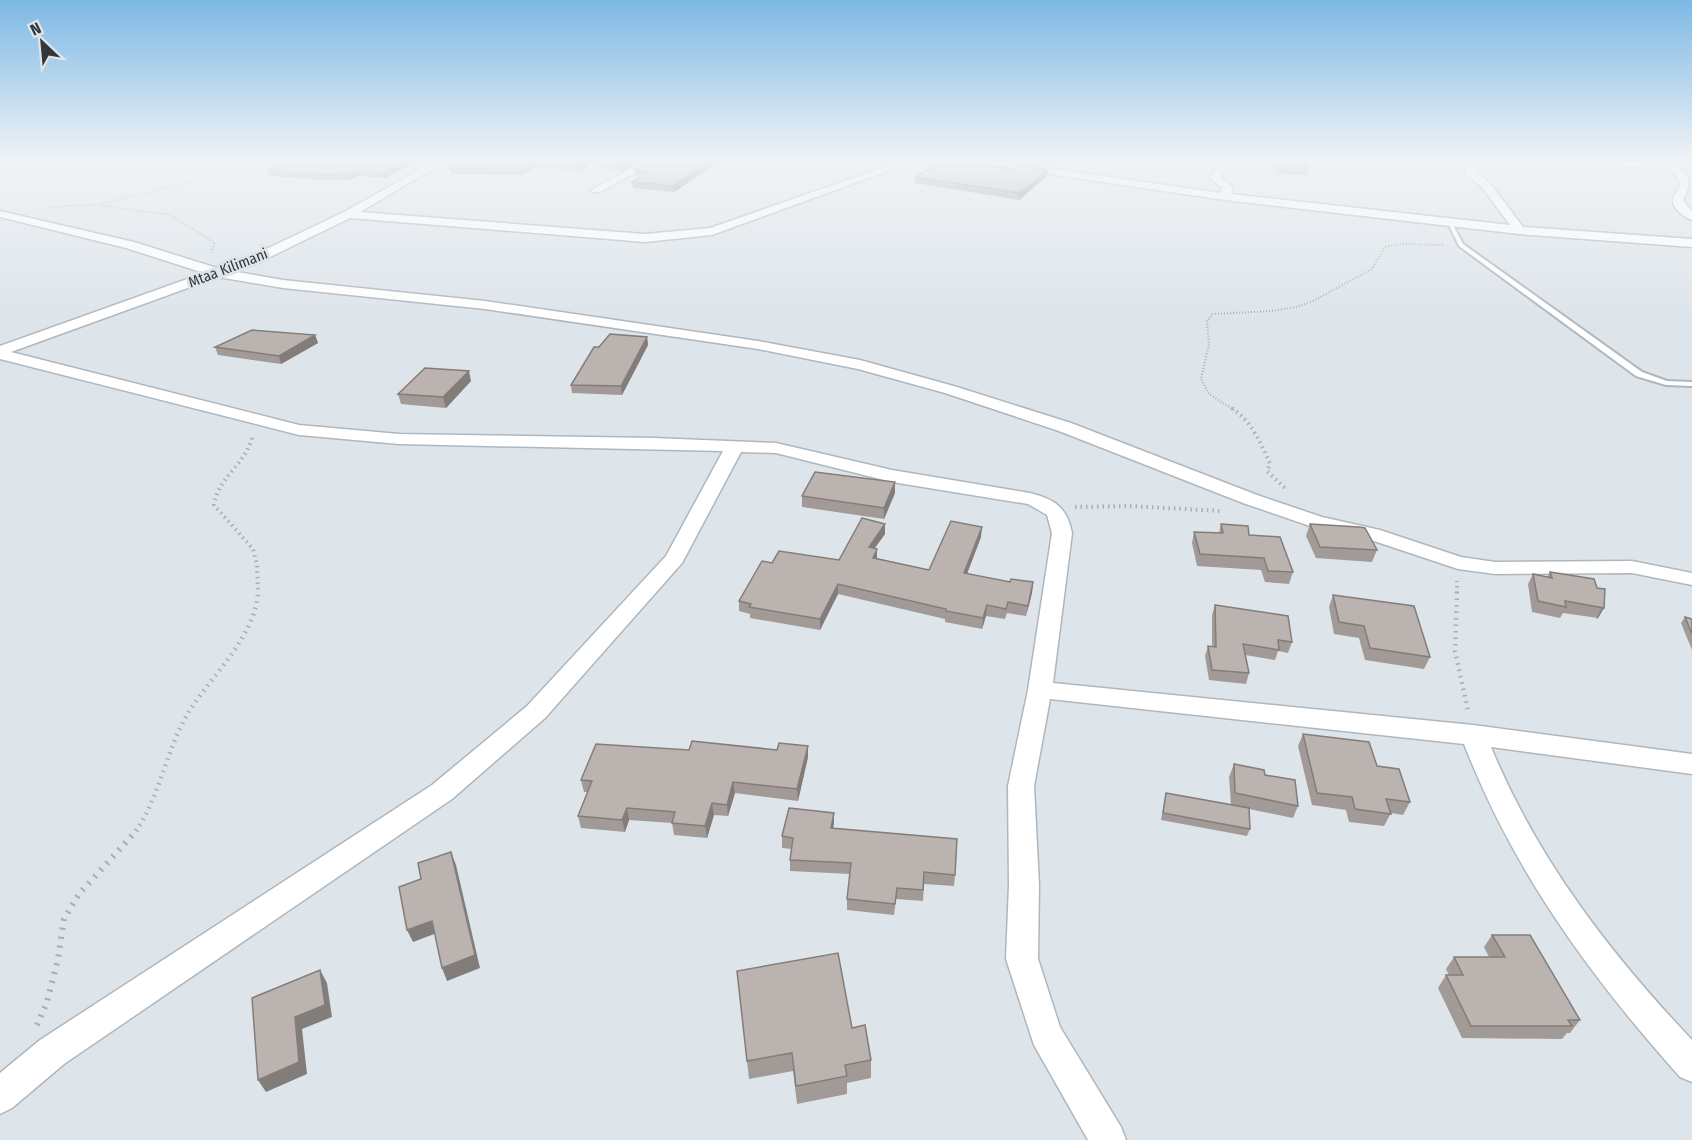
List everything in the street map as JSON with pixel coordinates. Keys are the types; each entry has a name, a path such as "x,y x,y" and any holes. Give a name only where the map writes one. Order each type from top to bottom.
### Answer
{"street":[{"path":"348,214 645,238 711,231 762,213"},
{"path":"1370,213 1519,230 1692,243"},
{"path":"1507,213 1519,230"},
{"path":"0,214 130,245 212,270 283,284 497,307 758,345 860,365 951,390 1054,423 1317,522 1373,534 1458,563 1495,568 1632,567 1692,579"},
{"name":"Mtaa Kilimani","path":"0,352 212,270 305,237 348,214"},
{"path":"1652,241 1688,223"},
{"path":"0,352 299,430 399,439 654,442 776,448 892,476 1030,499 1051,507 1060,517 1062,533 1040,690 1021,786 1024,885 1022,959 1046,1034 1108,1140"},
{"path":"0,1096 52,1052 442,792 536,712 675,559 734,447"},
{"path":"1040,690 1241,707 1473,734 1692,764"},
{"path":"1473,734 1503,806 1555,894 1601,961 1692,1065"}],"lane":[{"path":"1449,222 1461,245 1639,374 1666,383 1692,384"}],"path":[{"path":"157,213 170,215 215,243 212,270"},
{"path":"1291,492 1274,480 1267,471 1270,464 1262,444 1242,416 1206,391 1201,383 1201,368 1207,357 1209,344 1207,321 1213,314 1272,311 1313,301 1372,269 1378,264 1380,254 1386,247 1401,244 1461,245"},
{"path":"32,1035 47,1002 58,959 64,919 79,894 104,864 132,837 145,818 171,745 190,710 252,622 258,595 257,565 253,549 214,505 218,484 244,460 249,451 253,419"},
{"path":"1051,507 1129,506 1229,512"},
{"path":"1458,563 1455,651 1473,734"}],"building":[{"path":"252,330 315,335 279,356 215,347"},
{"path":"610,334 647,337 621,386 571,385 594,347 599,347"},
{"path":"425,368 469,371 443,397 398,394"},
{"path":"815,472 895,482 884,508 802,496"},
{"path":"862,518 885,524 869,547 877,549 873,558 929,570 951,521 982,527 964,573 1010,582 1011,579 1033,582 1028,606 1008,602 1006,609 987,605 983,618 838,584 820,619 749,607 751,604 739,601 762,561 772,563 779,551 839,560"},
{"path":"1221,524 1248,526 1249,535 1280,537 1293,572 1268,571 1264,558 1200,554 1194,532 1223,533"},
{"path":"1310,524 1365,528 1377,550 1320,547"},
{"path":"1550,572 1594,579 1597,588 1605,589 1604,608 1565,601 1566,607 1538,601 1533,574 1552,578"},
{"path":"1333,595 1414,606 1430,657 1370,648 1364,626 1339,622"},
{"path":"1215,605 1288,616 1292,642 1278,640 1279,650 1243,644 1249,673 1212,670 1208,646 1216,647"},
{"path":"1685,617 1692,619 1692,634"},
{"path":"1303,734 1369,742 1377,766 1399,769 1410,802 1386,799 1391,814 1355,809 1352,797 1317,793"},
{"path":"692,741 777,750 779,743 808,746 797,789 733,782 727,805 712,803 705,826 672,823 675,812 627,808 622,820 578,816 592,781 581,780 596,744 689,750"},
{"path":"1234,764 1264,770 1265,775 1295,780 1298,806 1235,793"},
{"path":"1166,793 1249,808 1250,829 1163,813"},
{"path":"789,808 834,813 831,828 957,839 955,875 924,872 923,890 897,888 895,904 847,899 851,863 790,860 793,838 782,836"},
{"path":"451,852 475,955 442,968 432,921 407,930 399,887 421,879 418,863"},
{"path":"1492,935 1530,935 1580,1020 1568,1020 1572,1026 1471,1026 1446,975 1463,975 1454,957 1505,957"},
{"path":"838,953 852,1028 865,1025 871,1060 845,1065 847,1076 796,1086 792,1053 747,1061 737,971"},
{"path":"320,970 325,1005 295,1017 299,1062 258,1080 252,998"}]}
